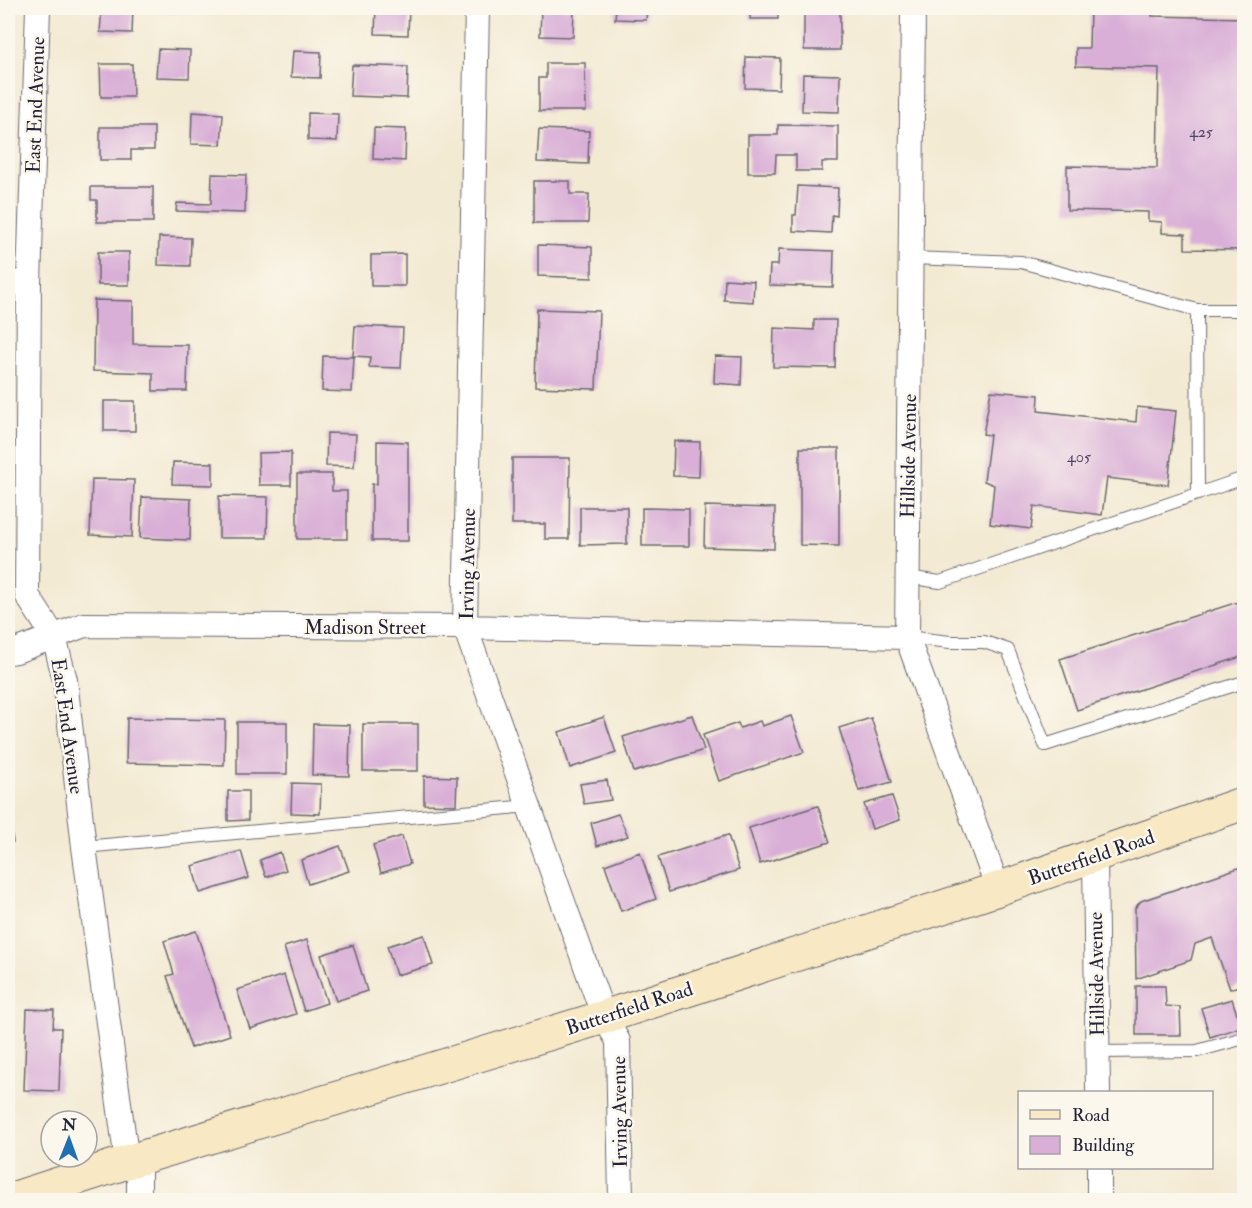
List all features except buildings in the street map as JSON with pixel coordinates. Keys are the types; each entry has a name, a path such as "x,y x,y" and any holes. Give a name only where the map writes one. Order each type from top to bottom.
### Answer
{"main road":[{"name":"Butterfield Road","path":"9,1200 604,1017 998,889 1245,803"}],"street":[{"name":"East End Avenue","path":"38,8 18,283 27,595 54,637 64,680 84,847 139,1200"},
{"name":"Irving Avenue","path":"477,8 465,627 604,1017 618,1041 621,1200"},
{"name":"Hillside Avenue","path":"913,8 907,637 998,889"},
{"name":"Madison Street","path":"8,652 84,625 465,627 907,637"},
{"name":"Hillside Avenue","path":"1095,856 1098,1091"},
{"path":"1099,1169 1099,1200"}],"lane":[{"path":"910,258 1021,262 1197,310 1245,310"},
{"path":"1197,310 1198,494"},
{"path":"907,577 940,582 1245,478"},
{"path":"907,637 950,642 984,642 1008,650 1045,745 1245,682"},
{"path":"84,847 529,806"},
{"path":"1097,1052 1197,1051 1245,1038"}]}
